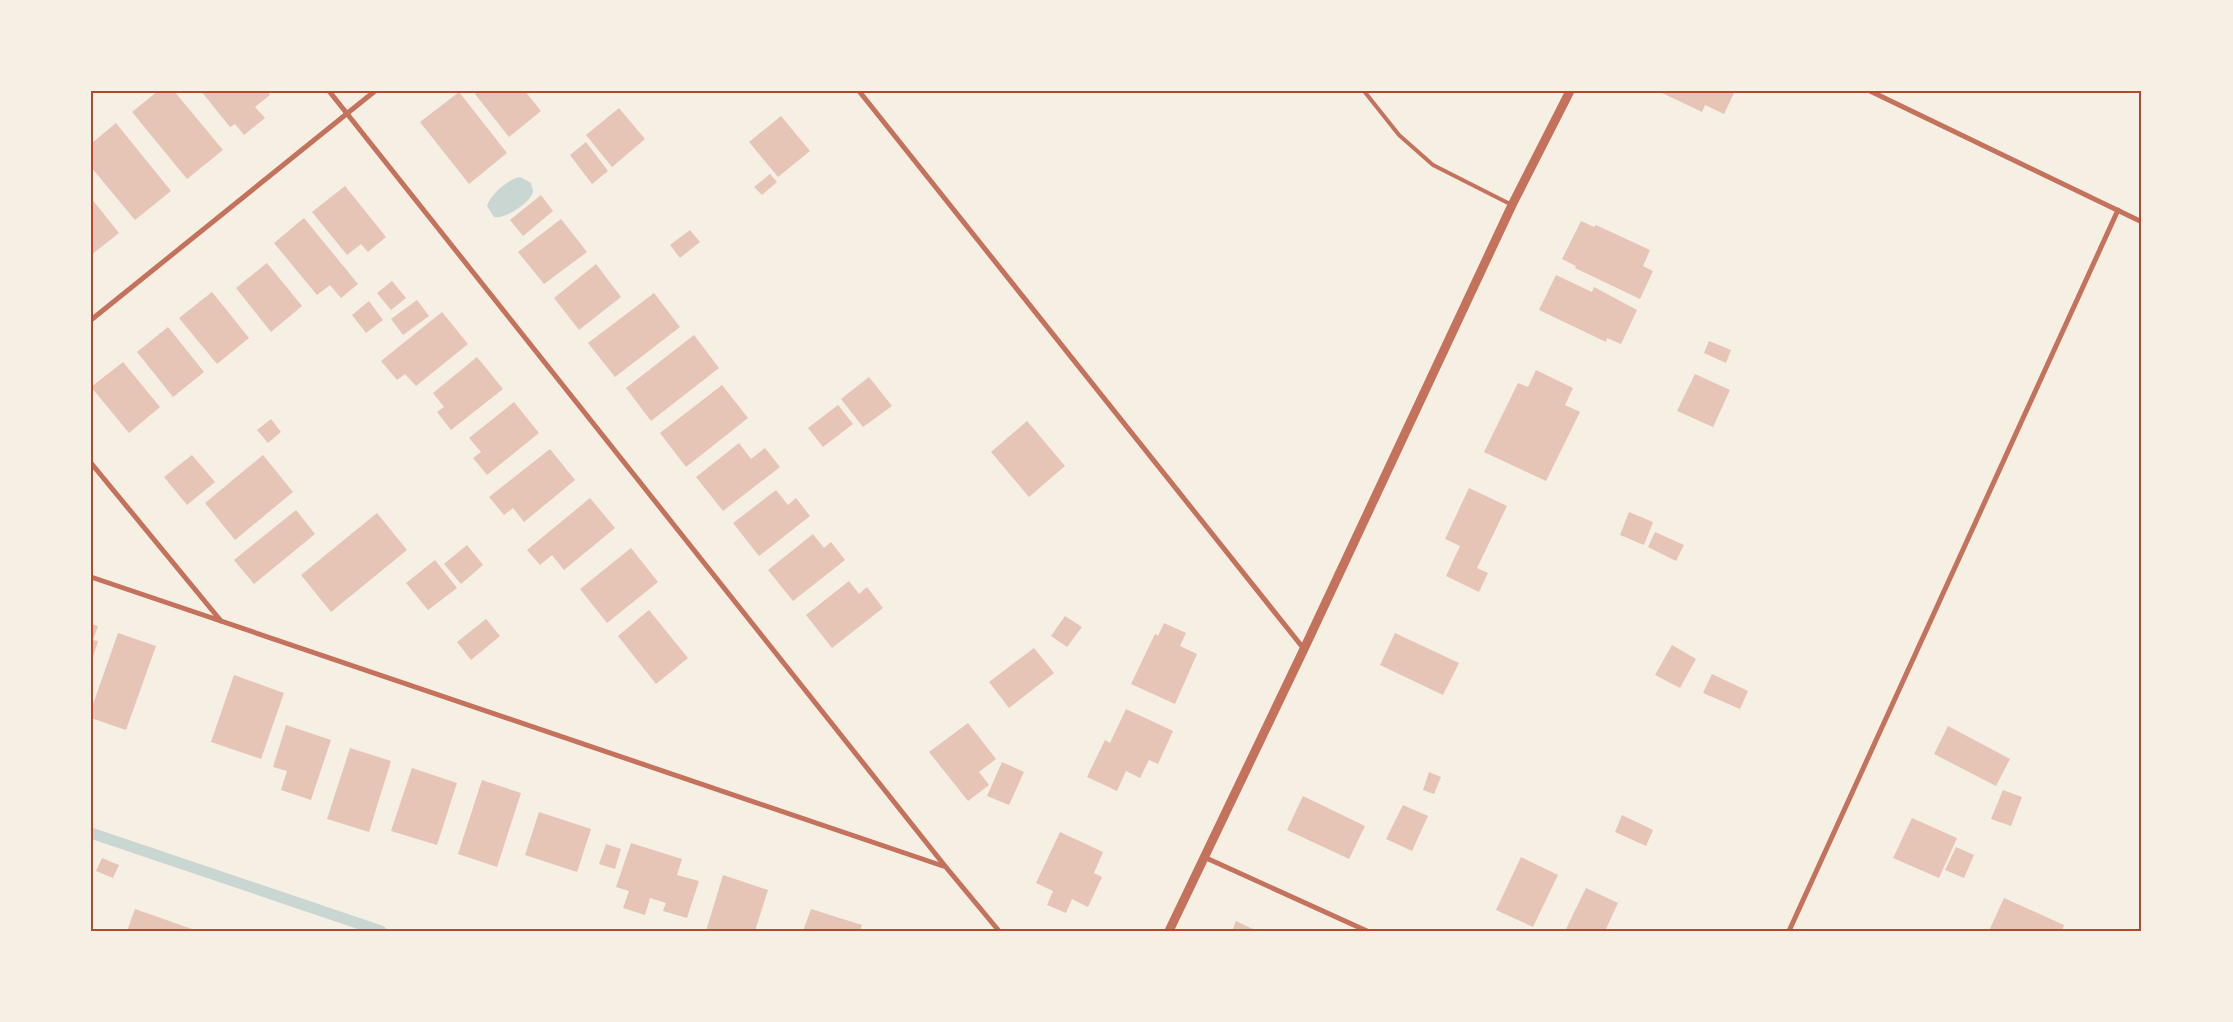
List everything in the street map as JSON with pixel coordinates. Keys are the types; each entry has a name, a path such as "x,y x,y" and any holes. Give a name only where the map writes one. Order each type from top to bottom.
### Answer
{"street":[{"path":"329,91 945,866 999,931"},
{"path":"91,320 375,91"},
{"path":"860,91 1304,648"},
{"path":"1168,931 1304,648 1512,205 1570,91"},
{"path":"1870,91 2142,222"},
{"path":"1789,931 2118,210"},
{"path":"91,463 222,623"},
{"path":"91,578 945,866"},
{"path":"1204,856 1367,931"}],"lane":[{"path":"1364,91 1399,135 1433,165 1512,205"}],"shaded area":[{"path":"520,177 531,183 533,191 528,200 504,216 494,217 487,206 492,197 505,184"}],"building":[{"path":"158,91 174,91 223,150 187,179 132,112"},
{"path":"201,91 267,91 270,95 255,107 265,118 244,135 235,124 230,127"},
{"path":"478,91 525,91 541,111 509,137 475,94"},
{"path":"1658,91 1735,91 1724,114 1705,105 1702,112"},
{"path":"459,92 507,153 469,184 420,122"},
{"path":"619,108 645,139 612,167 586,135"},
{"path":"781,116 810,151 778,177 749,142"},
{"path":"116,123 171,191 135,220 91,167 91,144"},
{"path":"586,142 608,171 592,184 570,155"},
{"path":"770,174 777,182 762,195 754,187"},
{"path":"345,186 386,237 368,252 361,244 347,255 312,212"},
{"path":"541,195 553,211 523,236 510,220"},
{"path":"91,198 119,233 91,255"},
{"path":"304,218 358,284 341,298 330,285 317,295 274,243"},
{"path":"561,219 587,252 544,284 518,252"},
{"path":"1581,221 1594,227 1596,225 1650,250 1643,266 1653,271 1640,299 1575,268 1576,266 1562,259"},
{"path":"690,230 700,242 680,258 670,245"},
{"path":"267,263 302,306 271,332 236,288"},
{"path":"596,264 621,297 579,330 554,298"},
{"path":"1556,275 1592,292 1594,287 1637,310 1621,344 1607,338 1606,342 1539,310"},
{"path":"392,281 406,298 391,310 377,293"},
{"path":"212,292 249,338 217,364 179,318"},
{"path":"654,293 680,327 615,377 588,343"},
{"path":"417,300 429,316 403,335 391,319"},
{"path":"369,301 383,320 366,333 352,315"},
{"path":"442,312 468,344 416,386 405,374 397,380 381,361"},
{"path":"168,327 204,372 173,397 137,352"},
{"path":"694,335 719,368 651,421 626,388"},
{"path":"1709,341 1731,350 1726,363 1704,353"},
{"path":"477,357 503,389 451,430 437,412 444,407 433,393"},
{"path":"123,362 160,407 129,433 91,387"},
{"path":"1536,370 1573,388 1565,405 1580,412 1546,481 1484,452 1518,383 1528,387"},
{"path":"1695,374 1730,390 1713,427 1677,411"},
{"path":"869,377 892,406 863,427 841,399"},
{"path":"722,385 748,418 686,467 660,433"},
{"path":"514,402 539,433 487,475 473,458 481,452 469,438"},
{"path":"838,405 853,424 823,447 808,428"},
{"path":"271,419 281,432 268,443 257,430"},
{"path":"1027,421 1065,466 1029,497 991,452"},
{"path":"739,443 751,459 765,448 780,467 723,511 696,477"},
{"path":"550,449 575,480 524,522 513,508 504,515 489,497"},
{"path":"192,455 215,482 187,505 164,477"},
{"path":"263,455 293,492 235,540 205,503"},
{"path":"1469,488 1507,506 1477,568 1488,573 1479,592 1446,576 1460,546 1445,539"},
{"path":"776,490 788,505 796,498 810,516 759,556 733,523"},
{"path":"590,498 615,528 564,570 552,555 540,565 527,550"},
{"path":"296,510 315,534 254,584 234,560"},
{"path":"1629,512 1653,522 1644,545 1620,535"},
{"path":"377,513 407,550 331,612 301,575"},
{"path":"1655,532 1684,545 1676,561 1648,547"},
{"path":"813,534 824,548 831,542 845,560 793,601 768,570"},
{"path":"467,545 483,565 461,584 444,564"},
{"path":"631,548 658,582 607,623 580,589"},
{"path":"435,560 457,588 428,610 406,583"},
{"path":"849,581 859,594 867,587 883,608 832,648 806,615"},
{"path":"649,610 688,658 656,684 618,636"},
{"path":"1065,616 1082,627 1067,647 1051,636"},
{"path":"486,619 500,636 471,660 457,642"},
{"path":"1164,623 1186,633 1180,646 1197,654 1175,704 1131,684 1155,634 1158,636"},
{"path":"91,624 98,626 93,640 98,641 92,660"},
{"path":"118,633 156,646 126,730 91,718 91,710"},
{"path":"1395,633 1459,663 1443,695 1380,665"},
{"path":"1672,645 1696,659 1680,688 1655,675"},
{"path":"1034,648 1054,673 1009,708 989,682"},
{"path":"1712,674 1748,691 1740,709 1703,693"},
{"path":"234,675 284,693 261,759 211,742"},
{"path":"1126,709 1173,731 1158,764 1149,760 1140,778 1126,771 1117,791 1087,777 1105,740 1110,743"},
{"path":"968,723 996,759 979,772 989,785 968,801 929,752"},
{"path":"286,725 331,740 311,800 281,790 287,771 273,767"},
{"path":"1948,726 2010,759 1996,786 1934,754"},
{"path":"350,748 391,761 369,832 327,819"},
{"path":"1002,762 1024,772 1009,805 987,796"},
{"path":"412,768 457,783 437,845 391,831"},
{"path":"1429,772 1441,777 1434,794 1423,790"},
{"path":"482,780 521,793 497,867 458,854"},
{"path":"2003,790 2022,797 2011,826 1991,819"},
{"path":"1303,796 1365,826 1349,859 1287,830"},
{"path":"1403,805 1428,816 1412,851 1386,839"},
{"path":"539,812 591,829 577,872 525,855"},
{"path":"1622,815 1653,830 1646,846 1615,832"},
{"path":"1912,818 1957,838 1939,878 1893,858"},
{"path":"1060,832 1103,852 1094,873 1102,877 1088,907 1072,899 1066,913 1047,905 1053,891 1036,883"},
{"path":"631,843 682,859 677,875 699,881 687,918 663,911 666,903 650,898 645,915 623,908 629,891 616,887"},
{"path":"606,844 621,849 615,869 599,864"},
{"path":"1956,847 1974,855 1964,878 1945,870"},
{"path":"1521,857 1558,875 1533,927 1496,910"},
{"path":"102,858 119,865 113,878 96,871"},
{"path":"723,875 768,890 755,931 706,931"},
{"path":"1586,888 1618,903 1605,931 1565,931"},
{"path":"2004,898 2064,925 2062,931 1989,931"},
{"path":"135,909 192,929 191,931 127,931"},
{"path":"811,909 862,925 860,931 803,931"},
{"path":"1236,921 1257,931 1232,931"}],"waterway":[{"path":"91,833 381,931"}]}
